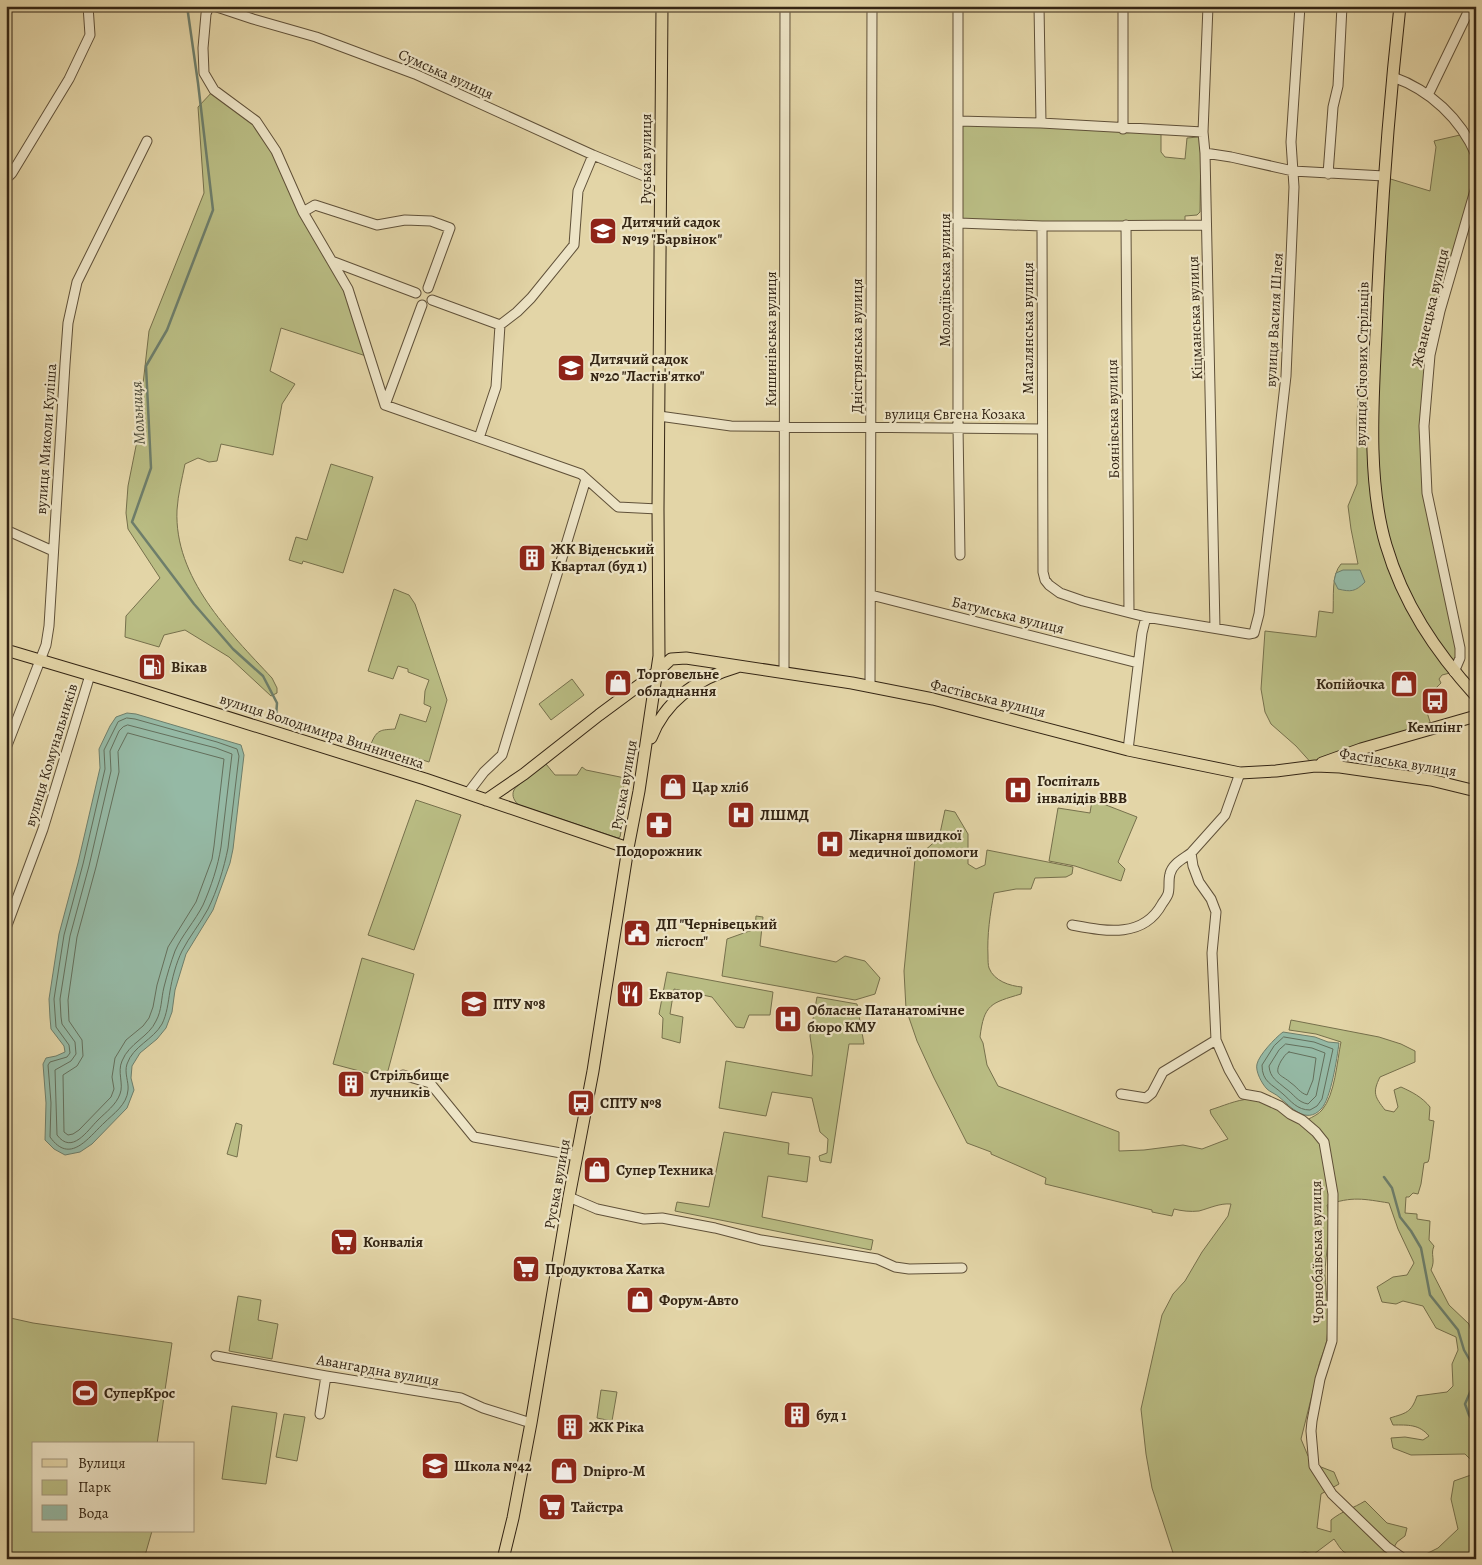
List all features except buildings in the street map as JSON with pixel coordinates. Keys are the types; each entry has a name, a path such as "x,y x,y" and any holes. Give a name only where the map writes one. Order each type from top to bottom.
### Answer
{"main road":[{"name":"Руська вулиця","path":"503,1559 513,1518 531,1423 569,1197 593,1070 628,848 646,751 659,656 658,509 662,6"},
{"name":"вулиця Січових Стрільців","path":"1400,6 1384,176 1373,402 1375,480 1379,515 1389,553 1412,610 1429,639 1454,672 1476,696"},
{"path":"1396,37 1408,6"},
{"name":"вулиця Володимира Винниченка","path":"6,650 134,688 468,794 510,810 628,848"},
{"name":"Фастівська вулиця","path":"486,800 524,774 671,660 686,658 870,686 942,701 1128,750 1240,773 1283,771 1314,766 1361,749 1470,718"},
{"path":"646,751 662,716 688,688 718,673 742,666"},
{"name":"Фастівська вулиця","path":"1314,766 1340,767 1431,780 1476,791"}],"street":[{"path":"6,179 12,173 69,79 90,35 88,6"},
{"path":"209,6 206,14 203,48 204,73 214,90 256,121 276,152 304,212 348,289 385,406"},
{"name":"Сумська вулиця","path":"214,6 316,37 388,63 593,155 661,183"},
{"name":"Кишинівська вулиця","path":"784,673 786,6"},
{"name":"Дністрянська вулиця","path":"870,686 872,6"},
{"name":"Молодіївська вулиця","path":"958,6 958,427 960,555"},
{"path":"1039,6 1041,123"},
{"path":"1123,6 1123,129"},
{"name":"Кіцманська вулиця","path":"1208,6 1203,132 1206,153 1215,628"},
{"name":"вулиця Василя Шлея","path":"1215,628 1249,634 1254,633 1259,614 1286,376 1294,187 1291,142 1300,6"},
{"path":"1328,174 1333,107 1338,86 1342,6"},
{"path":"1428,95 1471,6"},
{"path":"1393,77 1405,81 1428,95 1456,120 1476,155"},
{"path":"958,121 1041,123 1203,132"},
{"name":"вулиця Миколи Куліша","path":"6,748 46,645 49,626 52,551 68,323 77,282 147,141"},
{"path":"1206,153 1231,156 1294,171 1384,176"},
{"path":"479,438 496,387 500,325 531,298 574,245 578,191 593,155"},
{"name":"Жванецька вулиця","path":"1454,672 1460,658 1460,648 1427,493 1424,426 1430,355 1440,311 1476,188"},
{"path":"304,212 315,205 378,225 405,220 431,221 450,228 428,288"},
{"path":"959,223 1042,226 1206,225"},
{"name":"Боянівська вулиця","path":"1126,225 1125,301 1130,612"},
{"name":"Магалянська вулиця","path":"1042,226 1043,572 1045,580 1060,593 1083,601 1130,612"},
{"path":"334,262 416,293"},
{"path":"416,293 422,288 428,288 432,292 432,300 429,304 422,305"},
{"path":"416,293 417,300 422,305"},
{"path":"432,300 500,325"},
{"path":"385,406 422,305"},
{"path":"385,406 581,474 618,507 658,509"},
{"name":"вулиця Євгена Козака","path":"659,416 722,425 1042,429"},
{"path":"468,794 484,772 502,755 586,479"},
{"path":"6,530 52,551"},
{"name":"Батумська вулиця","path":"871,595 1138,663"},
{"path":"1130,612 1146,617 1215,628"},
{"path":"1128,750 1138,663 1146,617"},
{"name":"вулиця Комунальників","path":"6,928 42,830 90,675"},
{"path":"1072,925 1114,931 1133,928 1146,923 1157,914 1168,894 1170,873 1176,863 1191,853 1225,815 1240,773"},
{"name":"Чорнобаївська вулиця","path":"1191,853 1193,866 1199,882 1211,898 1216,912 1212,953 1216,1040 1229,1070 1243,1094 1280,1106 1302,1120 1324,1142 1333,1194 1332,1341 1320,1379 1312,1426 1314,1466 1332,1494 1387,1547 1404,1559"},
{"path":"1121,1094 1146,1098 1155,1088 1163,1072 1216,1040"},
{"path":"403,1075 430,1083 474,1137 577,1156"},
{"path":"569,1197 597,1209 644,1219 662,1218 715,1228 761,1240 877,1258 895,1267 909,1269 962,1268"},
{"name":"Авангардна вулиця","path":"216,1356 460,1398 483,1408 531,1423"},
{"path":"320,1414 326,1376"}],"green space":[{"path":"214,90 256,121 346,290 366,356 281,328 270,371 295,384 282,404 273,455 221,444 217,461 209,462 198,458 185,464 177,510 178,535 185,558 194,581 222,623 272,678 277,688 277,693 271,696 229,657 185,630 164,635 159,647 125,637 126,616 160,578 128,529 126,513 128,486 136,446 149,331 204,193 198,107"},
{"path":"958,121 1161,130 1161,152 1165,157 1185,159 1187,138 1198,137 1201,140 1200,212 1197,215 1185,216 1185,225 959,223"},
{"path":"1460,135 1476,158 1476,186 1429,355 1425,457 1459,649 1454,672 1442,675 1439,679 1441,683 1426,698 1427,701 1424,703 1432,728 1314,766 1296,746 1271,724 1265,712 1261,689 1265,631 1316,637 1319,611 1333,613 1334,580 1338,569 1341,564 1358,564 1348,506 1357,484 1357,420 1360,361 1374,363 1384,177 1430,191 1436,147 1434,141"},
{"path":"331,464 373,477 343,573 303,561 302,564 289,560 296,537 307,540"},
{"path":"394,589 409,595 415,604 447,700 429,762 371,744 375,735 380,731 395,729 400,714 426,722 431,707 424,704 425,691 429,680 398,666 393,679 368,671"},
{"path":"572,679 584,695 551,720 539,704"},
{"path":"546,764 555,775 577,775 582,767 586,770 625,778 623,790 628,791 620,837 618,838 519,805 513,797 514,790"},
{"path":"1093,794 1106,805 1137,817 1118,862 1125,869 1121,881 1075,866 1049,861 1058,808 1090,813"},
{"path":"416,800 461,815 414,950 368,935"},
{"path":"945,810 955,812 968,834 968,864 976,869 985,865 987,850 1073,867 1072,874 1066,877 1035,878 1031,889 1016,889 994,893 988,932 989,968 991,973 1003,982 1022,987 1021,994 991,1006 984,1018 980,1037 987,1065 998,1086 1119,1132 1119,1151 1183,1145 1202,1149 1228,1139 1210,1110 1249,1099 1256,1099 1270,1104 1301,1125 1320,1112 1326,1104 1333,1087 1341,1042 1316,1034 1289,1030 1291,1020 1379,1037 1415,1051 1415,1062 1380,1077 1375,1091 1379,1102 1385,1110 1394,1112 1398,1107 1394,1090 1401,1087 1417,1095 1430,1107 1429,1120 1434,1121 1429,1159 1428,1162 1424,1163 1418,1194 1413,1193 1406,1197 1405,1213 1417,1214 1417,1219 1430,1221 1429,1240 1434,1246 1431,1270 1449,1305 1469,1324 1474,1342 1473,1354 1476,1356 1476,1400 1474,1406 1476,1407 1476,1465 1465,1454 1411,1455 1393,1448 1391,1438 1405,1437 1423,1440 1429,1436 1417,1427 1393,1425 1390,1418 1407,1412 1417,1396 1447,1392 1453,1386 1452,1364 1458,1350 1456,1337 1436,1328 1423,1306 1403,1301 1396,1304 1382,1302 1377,1287 1393,1277 1407,1275 1414,1263 1398,1229 1389,1203 1372,1200 1351,1199 1327,1205 1329,1231 1325,1275 1328,1330 1301,1439 1308,1456 1321,1467 1334,1472 1339,1484 1321,1494 1317,1528 1331,1532 1331,1520 1365,1501 1387,1523 1407,1528 1405,1536 1397,1542 1393,1549 1395,1559 1356,1557 1344,1552 1334,1539 1314,1554 1305,1552 1275,1559 1175,1559 1152,1488 1141,1409 1162,1315 1173,1294 1185,1281 1202,1252 1228,1216 1231,1204 1219,1205 1199,1211 1174,1209 1172,1216 1152,1212 1152,1210 1045,1184 1046,1178 967,1143 917,1041 906,1009 904,971 915,859 939,838"},
{"path":"756,916 763,917 760,946 836,962 845,956 865,961 880,978 875,994 855,1000 722,976 727,939 755,929"},
{"path":"362,958 414,974 386,1078 333,1064"},
{"path":"667,972 773,992 770,1015 749,1015 744,1028 736,1027 712,997 674,989 670,1014 683,1017 680,1043 662,1038 663,1018 659,1014"},
{"path":"817,997 857,1004 864,1044 849,1044 831,1163 820,1161 819,1156 827,1153 828,1139 820,1132 812,1098 772,1092 766,1116 719,1108 726,1061 812,1076 813,1056 810,1036"},
{"path":"236,1123 242,1125 237,1157 227,1154"},
{"path":"724,1132 789,1143 788,1154 810,1157 807,1182 768,1176 762,1217 873,1240 871,1250 675,1211 677,1202 709,1207"},
{"path":"238,1296 261,1300 258,1320 278,1324 272,1359 229,1351"},
{"name":"СуперКрос","path":"6,1317 33,1323 172,1343 157,1442 32,1442 32,1532 152,1532 144,1559 6,1559"},
{"path":"601,1390 617,1392 612,1421 597,1418"},
{"path":"232,1406 277,1413 266,1484 222,1479"},
{"path":"284,1414 305,1417 297,1461 276,1457"},
{"path":"1471,1475 1476,1476 1476,1559 1424,1559 1424,1555 1438,1548 1458,1529 1451,1499 1454,1481"}],"water":[{"path":"1343,570 1360,570 1365,582 1353,590 1338,589 1334,581 1336,573"},
{"path":"127,713 241,745 244,755 233,849 230,863 213,910 186,954 175,990 172,1012 166,1028 157,1039 140,1053 132,1066 131,1078 134,1090 127,1108 92,1144 80,1152 65,1155 54,1149 45,1140 46,1103 43,1064 46,1058 65,1052 64,1046 51,1029 49,999 59,934 100,768 99,749 116,717"},
{"path":"1283,1032 1339,1043 1328,1097 1321,1109 1310,1115 1299,1113 1267,1089 1259,1077 1257,1070 1258,1060"}],"waterway":[{"name":"Мольниця","path":"187,6 213,210 167,330 146,366 151,468 132,522 194,604 233,649 263,676 277,703 276,717"},
{"path":"1384,1177 1392,1188 1400,1217 1421,1248 1430,1295 1458,1330 1464,1350 1472,1364 1475,1381 1465,1404 1469,1415 1476,1425"}],"place":[{"name":"Дитячий садок №19 \"Барвінок\"","path":"603,231"},
{"name":"Дитячий садок №20 \"Ластів'ятко\"","path":"571,368"},
{"name":"ЖК Віденський Квартал (буд 1)","path":"532,558"},
{"name":"Вікав","path":"152,667"},
{"name":"Торговельне обладнання","path":"618,683"},
{"name":"Копійочка","path":"1404,684"},
{"name":"Кемпінг","path":"1435,701"},
{"name":"Цар хліб","path":"673,787"},
{"name":"Госпіталь інвалідів ВВВ","path":"1018,790"},
{"name":"ЛШМД","path":"741,815"},
{"name":"Подорожник","path":"659,825"},
{"name":"Лікарня швидкої медичної допомоги","path":"830,844"},
{"name":"ДП \"Чернівецький лісгосп\"","path":"637,933"},
{"name":"Екватор","path":"630,994"},
{"name":"ПТУ №8","path":"474,1004"},
{"name":"Обласне Патанатомічне бюро КМУ","path":"788,1019"},
{"name":"Стрільбище лучників","path":"351,1084"},
{"name":"СПТУ №8","path":"581,1103"},
{"name":"Супер Техника","path":"597,1170"},
{"name":"Конвалія","path":"344,1242"},
{"name":"Продуктова Хатка","path":"526,1269"},
{"name":"Форум-Авто","path":"640,1300"},
{"name":"СуперКрос","path":"85,1393"},
{"name":"буд 1","path":"797,1415"},
{"name":"ЖК Ріка","path":"570,1427"},
{"name":"Школа №42","path":"435,1466"},
{"name":"Dnipro-M","path":"564,1471"},
{"name":"Тайстра","path":"552,1507"}]}
